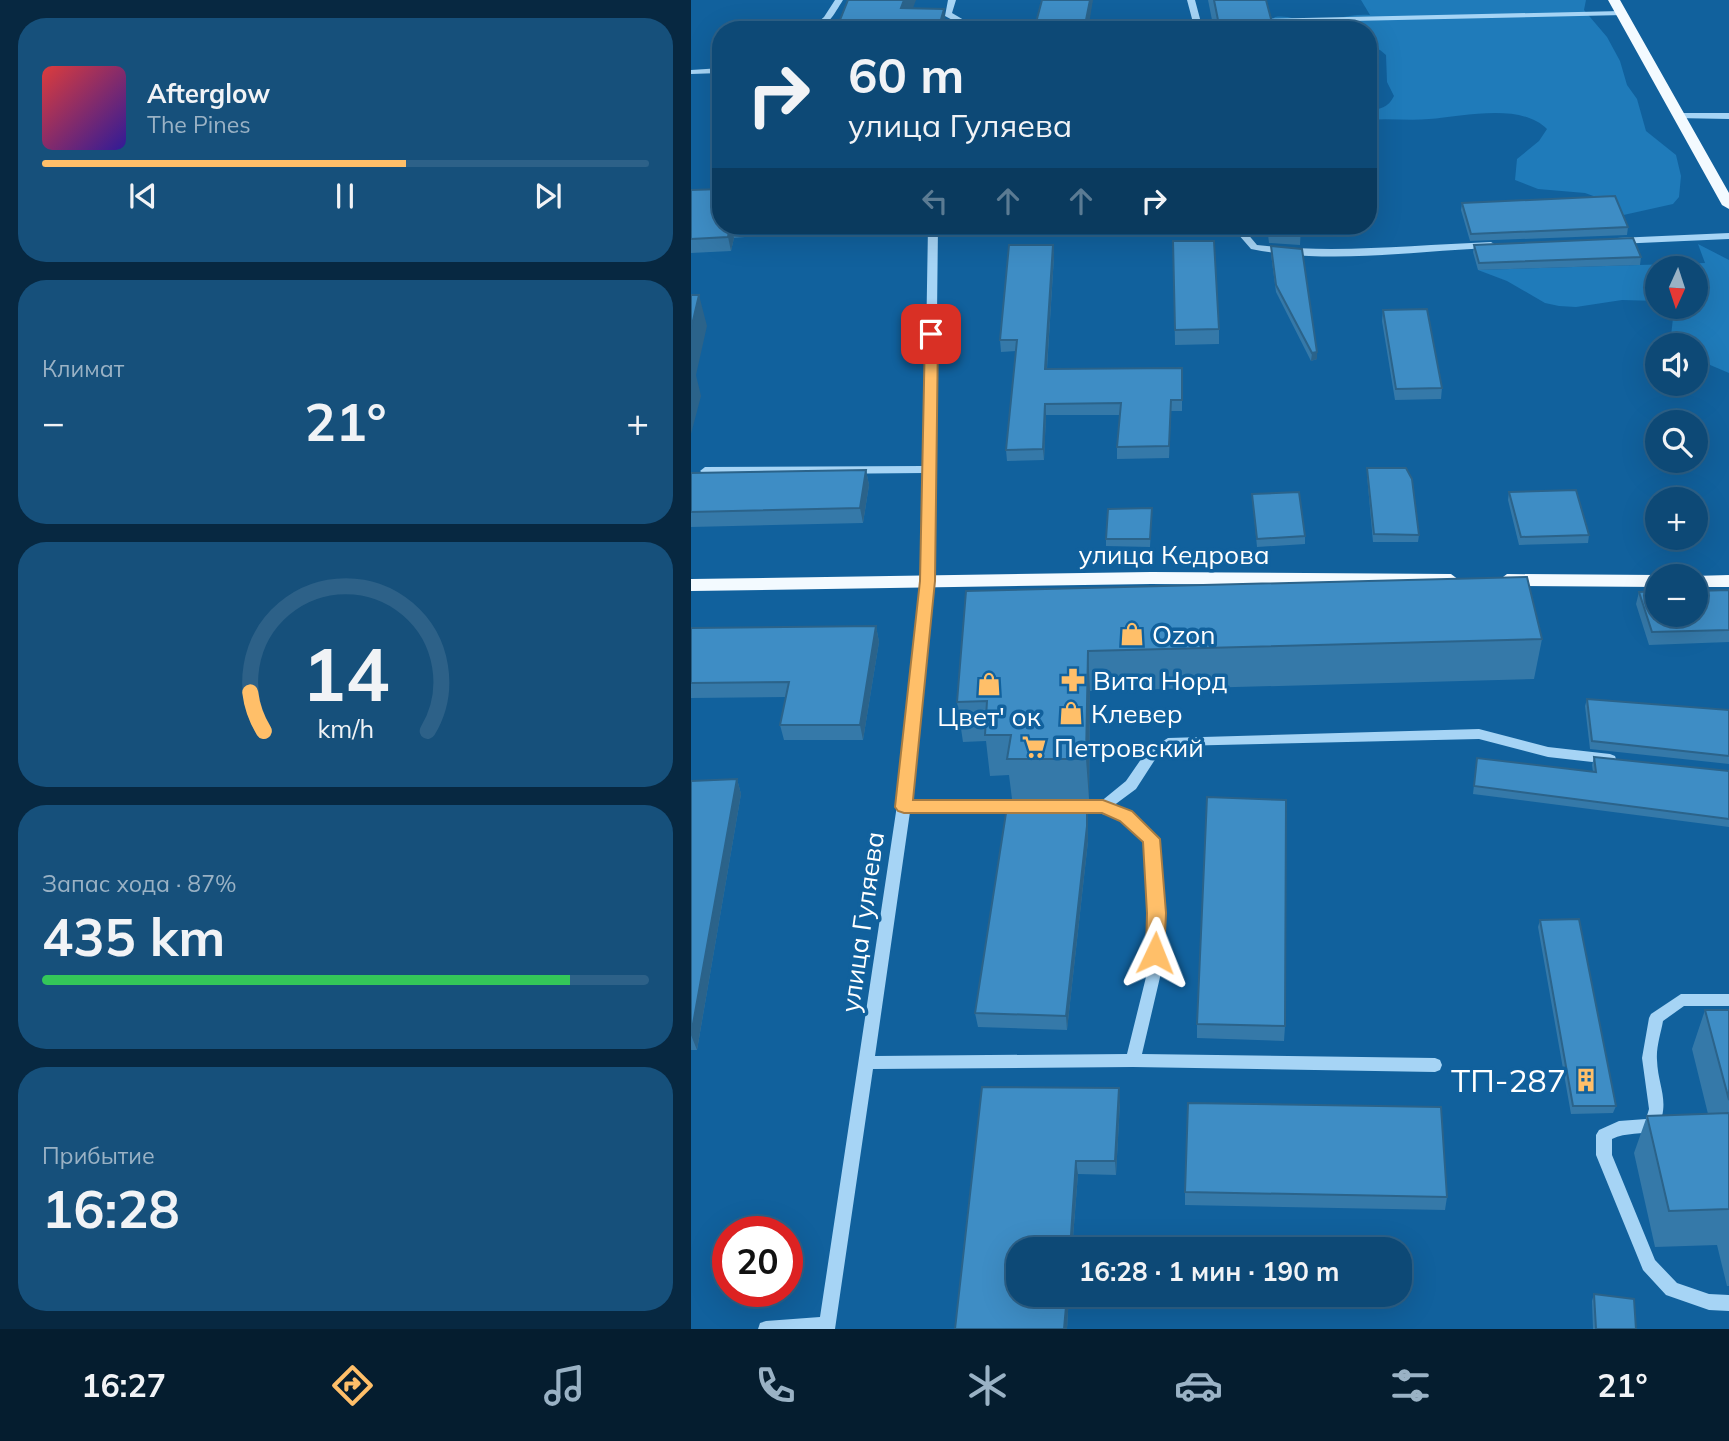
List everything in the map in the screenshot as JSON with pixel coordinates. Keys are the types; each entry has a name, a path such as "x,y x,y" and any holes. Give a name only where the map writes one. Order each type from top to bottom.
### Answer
{"main road":[{"path":"1614,0 1729,205"},
{"name":"улица Кедрова","path":"691,585 1151,578 1463,580"},
{"path":"1490,580 1645,581"},
{"path":"1708,581 1729,582"}],"street":[{"path":"824,21 839,0"},
{"path":"952,0 948,14 961,21"},
{"path":"1191,0 1196,21"},
{"path":"1263,21 1621,13"},
{"path":"1678,116 1729,116"},
{"name":"улица Гуляева","path":"827,1327 904,807 928,581 933,235"},
{"path":"1244,235 1254,247 1282,252 1319,253 1498,244"},
{"path":"1607,241 1729,236"},
{"path":"705,471 929,469"},
{"path":"1103,807 1131,785 1151,755 1173,741 1479,734 1548,752 1628,761"},
{"path":"904,807 1036,807"},
{"path":"866,1063 1133,1060 1154,973 1157,913 1151,839 1126,816 1103,807 1063,807"},
{"path":"1729,1000 1680,1000 1656,1018 1649,1058 1657,1109 1652,1125 1619,1128 1604,1135 1604,1155 1649,1265 1672,1289 1709,1301 1729,1303"},
{"path":"766,1329 827,1327"}],"lane":[{"path":"691,72 712,71"},
{"path":"1133,1060 1435,1065"}],"shaded area":[{"path":"1361,0 1586,0 1584,10 1607,37 1620,61 1627,85 1637,99 1646,131 1676,155 1681,176 1679,197 1673,204 1619,216 1613,203 1585,193 1538,189 1515,180 1517,159 1539,141 1547,129 1522,116 1490,113 1421,120 1377,119 1377,110 1394,96 1387,82 1386,55 1377,49 1377,21 1323,21 1370,15"},
{"path":"1275,17 1316,21 1271,21"},
{"path":"1698,244 1729,260 1729,373 1708,364 1708,333 1671,333 1673,319 1708,319 1708,256 1702,256"},
{"path":"1645,265 1645,301 1559,306 1545,303 1507,281 1478,270"}],"building":[{"path":"848,0 904,0 901,8 944,9 941,21 840,21"},
{"path":"1042,0 1090,0 1086,21 1036,21"},
{"path":"1214,0 1266,0 1272,21 1218,21"},
{"path":"712,189 712,235 728,237 691,239 691,190"},
{"path":"1615,196 1628,227 1471,234 1462,203"},
{"path":"1633,238 1641,257 1479,263 1474,245"},
{"path":"1173,241 1214,241 1219,329 1175,330"},
{"path":"1009,245 1053,245 1045,369 1182,368 1182,400 1171,400 1169,446 1117,447 1121,403 1045,404 1043,449 1006,450 1017,340 1000,340"},
{"path":"1271,246 1302,249 1317,352 1312,353 1276,285"},
{"path":"691,295 699,295 691,329"},
{"path":"1427,309 1442,388 1396,389 1383,310"},
{"path":"1367,468 1406,468 1412,479 1419,535 1374,534"},
{"path":"866,470 860,508 691,512 691,473"},
{"path":"1576,490 1589,535 1521,537 1509,492"},
{"path":"1299,492 1305,536 1257,539 1252,494"},
{"path":"1152,508 1150,539 1106,539 1108,509"},
{"path":"1527,577 1542,639 1088,651 1086,759 1007,759 1011,735 985,735 987,701 957,702 966,591"},
{"path":"1729,590 1729,630 1652,632 1650,627 1708,627 1708,591"},
{"path":"1639,592 1645,592 1645,610"},
{"path":"876,626 860,725 780,725 789,682 691,683 691,628"},
{"path":"1587,699 1729,710 1729,756 1592,741"},
{"path":"1594,757 1729,771 1729,819 1474,786 1477,758 1596,772"},
{"path":"737,779 691,1035 691,781"},
{"path":"1207,797 1286,800 1285,1026 1197,1024"},
{"path":"1008,800 1087,800 1087,826 1066,1016 975,1013"},
{"path":"1579,919 1616,1106 1573,1106 1540,920"},
{"path":"1705,1010 1729,1010 1729,1100"},
{"path":"982,1087 1119,1088 1115,1161 1076,1161 1071,1237 1006,1237 1006,1307 1066,1307 1064,1329 955,1329"},
{"path":"1188,1103 1441,1107 1447,1197 1185,1192"},
{"path":"1729,1113 1729,1209 1669,1211 1647,1116"},
{"path":"1594,1294 1634,1299 1636,1329 1596,1329"}],"place":[{"name":"Ozon","path":"1132,634"},
{"name":"Вита Норд","path":"1073,680"},
{"name":"Цвет' ок","path":"989,684"},
{"name":"Клевер","path":"1071,713"},
{"name":"Петровский","path":"1034,747"},
{"name":"ТП-287","path":"1586,1080"}],"route":[{"path":"931,334 928,581 904,807 1103,807 1126,816 1151,839 1157,913 1155,953"}]}
